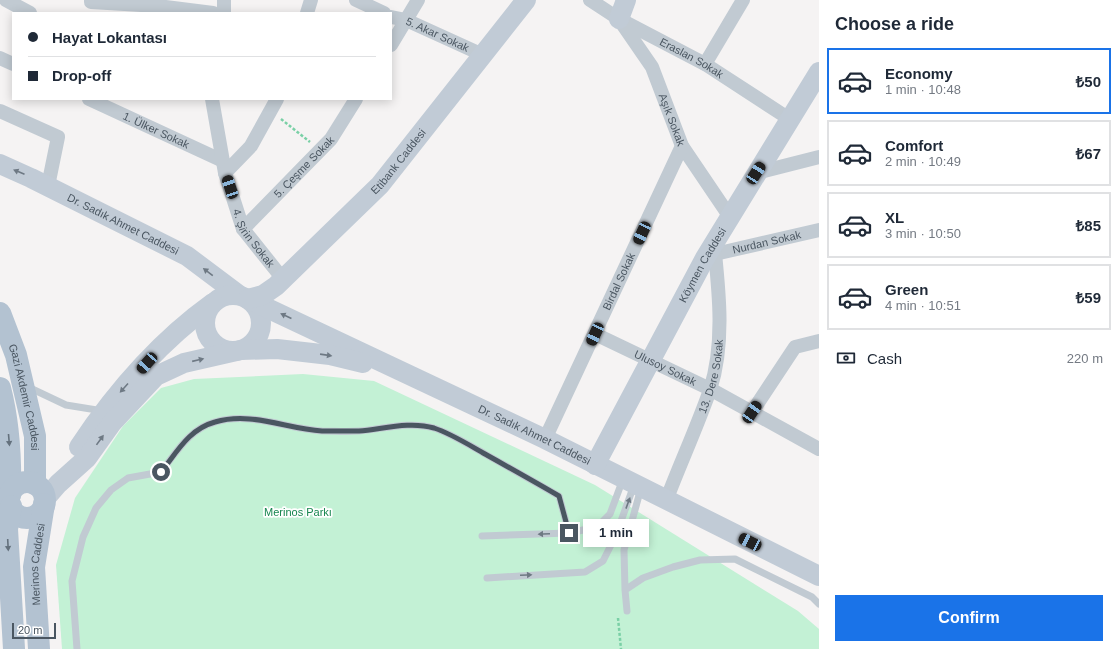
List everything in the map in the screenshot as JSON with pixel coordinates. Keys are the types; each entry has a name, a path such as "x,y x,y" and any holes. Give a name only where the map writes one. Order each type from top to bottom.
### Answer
{"main road":[{"name":"Etibank Caddesi","path":"243,297 263,295 283,279 380,185 526,0"},
{"path":"619,19 626,0"},
{"name":"Köymen Caddesi","path":"595,465 650,360 714,249 730,217 756,173 791,120 819,72"},
{"name":"Dr. Sadık Ahmet Caddesi","path":"0,164 48,186 187,256 243,297 545,439 666,501 819,576"},
{"path":"7,501 18,515 28,518 39,514 41,494 73,455 103,411 188,321 220,297 230,295 243,297 255,305 260,313 262,322 260,332 256,340 241,350 184,363 156,376 112,423 87,458 58,484 41,494"},
{"path":"213,303 207,310 204,319 205,329 208,338 214,345 222,349 231,351 277,349 330,355 410,375"},
{"name":"Gazi Akdemir Caddesi","path":"0,313 16,355 25,385 35,436 41,494"},
{"name":"Gazi Akdemir Caddesi","path":"0,388 5,409 9,439 7,501"},
{"path":"14,649 7,529 7,501 13,489 23,483 41,494"},
{"name":"Merinos Caddesi","path":"39,649 34,567 41,494"}],"street":[{"path":"6,0 28,12"},
{"path":"91,0 91,2 158,3 208,12"},
{"path":"224,0 224,12"},
{"path":"307,12 311,0"},
{"path":"356,0 382,12"},
{"path":"392,43 418,0"},
{"name":"Eraslan Sokak","path":"590,0 619,19 705,64 791,120"},
{"path":"705,64 743,0"},
{"name":"5. Akar Sokak","path":"392,17 406,20 483,55"},
{"name":"Aşık Sokak","path":"619,19 652,67 682,146 730,217"},
{"path":"0,58 12,64"},
{"name":"1. Ülker Sokak","path":"91,100 224,167"},
{"name":"4. Şirin Sokak","path":"212,100 224,167 243,229 283,279"},
{"name":"5. Çeşme Sokak","path":"243,229 331,139 355,100"},
{"path":"224,167 251,146 274,105"},
{"path":"0,111 58,137 48,186"},
{"name":"Birdal Sokak","path":"545,439 682,146"},
{"path":"756,173 819,157"},
{"name":"Nurdan Sokak","path":"714,249 819,230"},
{"name":"13. Dere Sokak","path":"666,501 710,389 717,351 719,314 719,291 714,249"},
{"name":"Ulusoy Sokak","path":"595,334 710,389 819,449"},
{"path":"752,412 795,347 819,341"}],"lane":[{"path":"25,385 66,405 103,411"},
{"path":"77,649 72,581 83,537 96,508 111,490 128,478 161,472 181,444 196,430 214,422 250,418 297,428 322,431 359,431 398,426 433,428 457,438 559,496 569,533"},
{"path":"482,536 569,533 597,527 610,514 633,484"},
{"path":"487,578 586,572 604,561 616,535 633,484"},
{"path":"627,611 624,550 633,484"},
{"path":"626,590 642,578 673,567 700,560 735,559 812,597 819,604"}],"path":[{"path":"274,105 320,150"},
{"path":"621,649 618,612 627,611"}],"green space":[{"name":"Merinos Parkı","path":"303,374 374,381 595,485 798,611 819,629 819,649 62,649 56,565 75,498 123,426 161,388 194,379"}],"route":[{"path":"161,472 181,444 196,430 214,422 231,419 250,418 297,428 322,431 359,431 398,426 433,428 457,438 559,496 569,533"}]}
